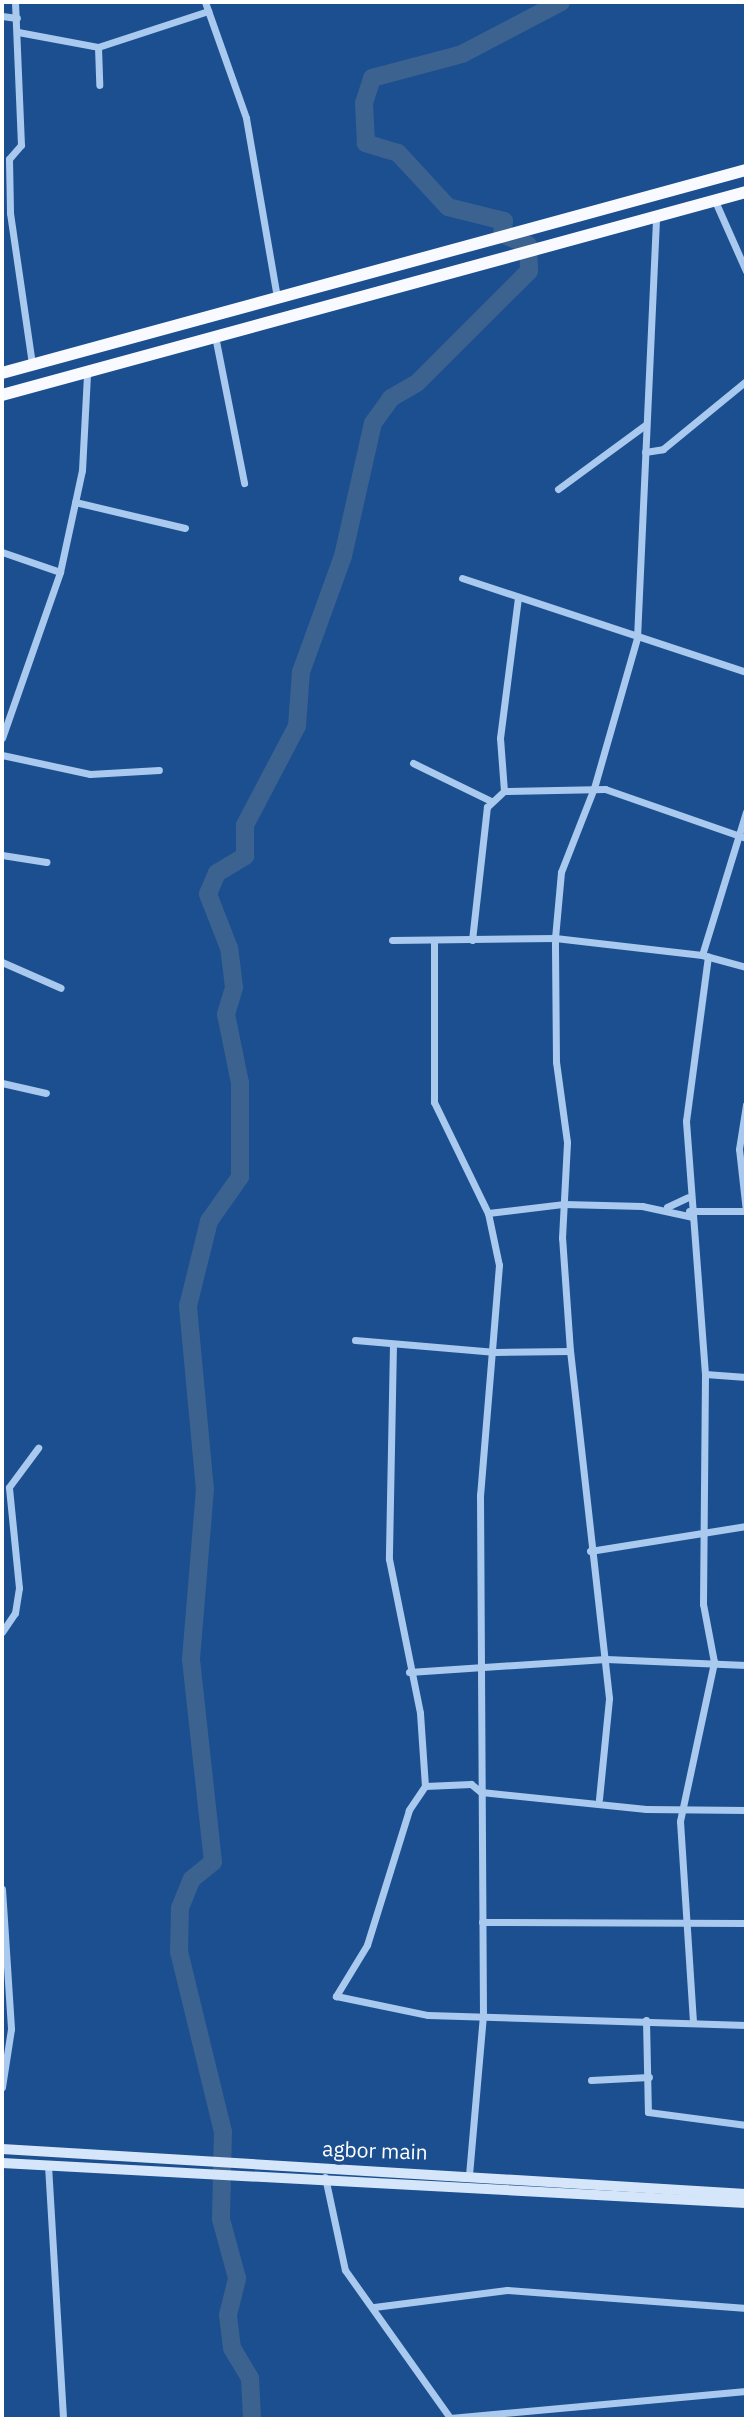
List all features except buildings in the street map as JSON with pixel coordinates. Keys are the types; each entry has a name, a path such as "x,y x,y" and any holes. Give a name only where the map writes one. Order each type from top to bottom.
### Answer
{"highway":[{"path":"2,372 483,239 746,170"},
{"path":"2,395 564,239 746,192"},
{"path":"165,327 170,348"}],"main road":[{"name":"agbor main","path":"2,2149 193,2168"},
{"name":"agbor main","path":"2,2163 429,2172 746,2194"},
{"name":"agbor main","path":"232,2169 428,2185 746,2203"},
{"path":"428,2185 429,2172"}],"street":[{"path":"15,2 21,145 6,159 10,213 32,363"},
{"path":"205,2 246,118 277,297"},
{"path":"18,32 98,47 208,11"},
{"path":"2,16 17,18"},
{"path":"98,47 99,85"},
{"path":"715,201 746,271"},
{"path":"2,208 10,213"},
{"path":"599,1800 609,1698 590,1551 570,1351 564,1204 567,1142 556,1062 555,938 561,873 594,788 638,638 645,425 656,217"},
{"path":"215,335 244,483"},
{"path":"2,738 60,572 75,502 87,373"},
{"path":"645,452 663,449 746,381"},
{"path":"558,489 645,425"},
{"path":"75,502 185,527"},
{"path":"2,552 60,572"},
{"path":"462,578 746,672"},
{"path":"504,791 500,738 518,597"},
{"path":"2,755 90,774 159,770"},
{"path":"413,763 491,801"},
{"path":"472,940 491,801 504,791 594,788 743,836"},
{"path":"693,2022 684,1926 683,1808 714,1662 703,1604 705,1374 688,1197 686,1121 705,956 743,836 746,812"},
{"path":"2,855 46,862"},
{"path":"393,940 555,938 705,956 746,967"},
{"path":"434,940 434,1102 488,1213 499,1265 495,1352 480,1495 478,1666 483,2015 469,2174"},
{"path":"2,962 61,988"},
{"path":"2,1083 46,1093"},
{"path":"488,1213 564,1204 667,1207 691,1214 746,1211 738,1149 746,1105"},
{"path":"667,1207 688,1197"},
{"path":"355,1340 495,1352 570,1351"},
{"path":"393,1344 390,1559 409,1672 420,1713 425,1786 409,1810 367,1945 336,1996 390,2010 746,2025"},
{"path":"705,1374 746,1377"},
{"path":"2,1632 18,1598 9,1487 38,1448"},
{"path":"590,1551 746,1526"},
{"path":"409,1672 606,1659 746,1665"},
{"path":"425,1786 471,1784 481,1792 683,1808 746,1810"},
{"path":"2,1889 10,2029 2,2087"},
{"path":"482,1922 684,1926 746,1923"},
{"path":"646,2020 648,2112 746,2125"},
{"path":"591,2080 649,2077"},
{"path":"48,2165 63,2419"},
{"path":"325,2177 337,2251 450,2419 746,2391"},
{"path":"374,2307 506,2290 746,2308"}],"waterway":[{"path":"252,2419 250,2378 232,2348 228,2315 237,2278 221,2219 223,2132 179,1952 180,1908 192,1879 213,1862 191,1659 205,1490 188,1306 209,1221 240,1177 240,1083 226,1014 234,987 229,948 208,894 217,873 245,856 245,825 297,726 301,672 343,556 373,423 391,398 417,383 529,271 528,245 502,234 504,221 448,207 398,153 366,143 364,103 372,78 462,54 561,2"}]}
